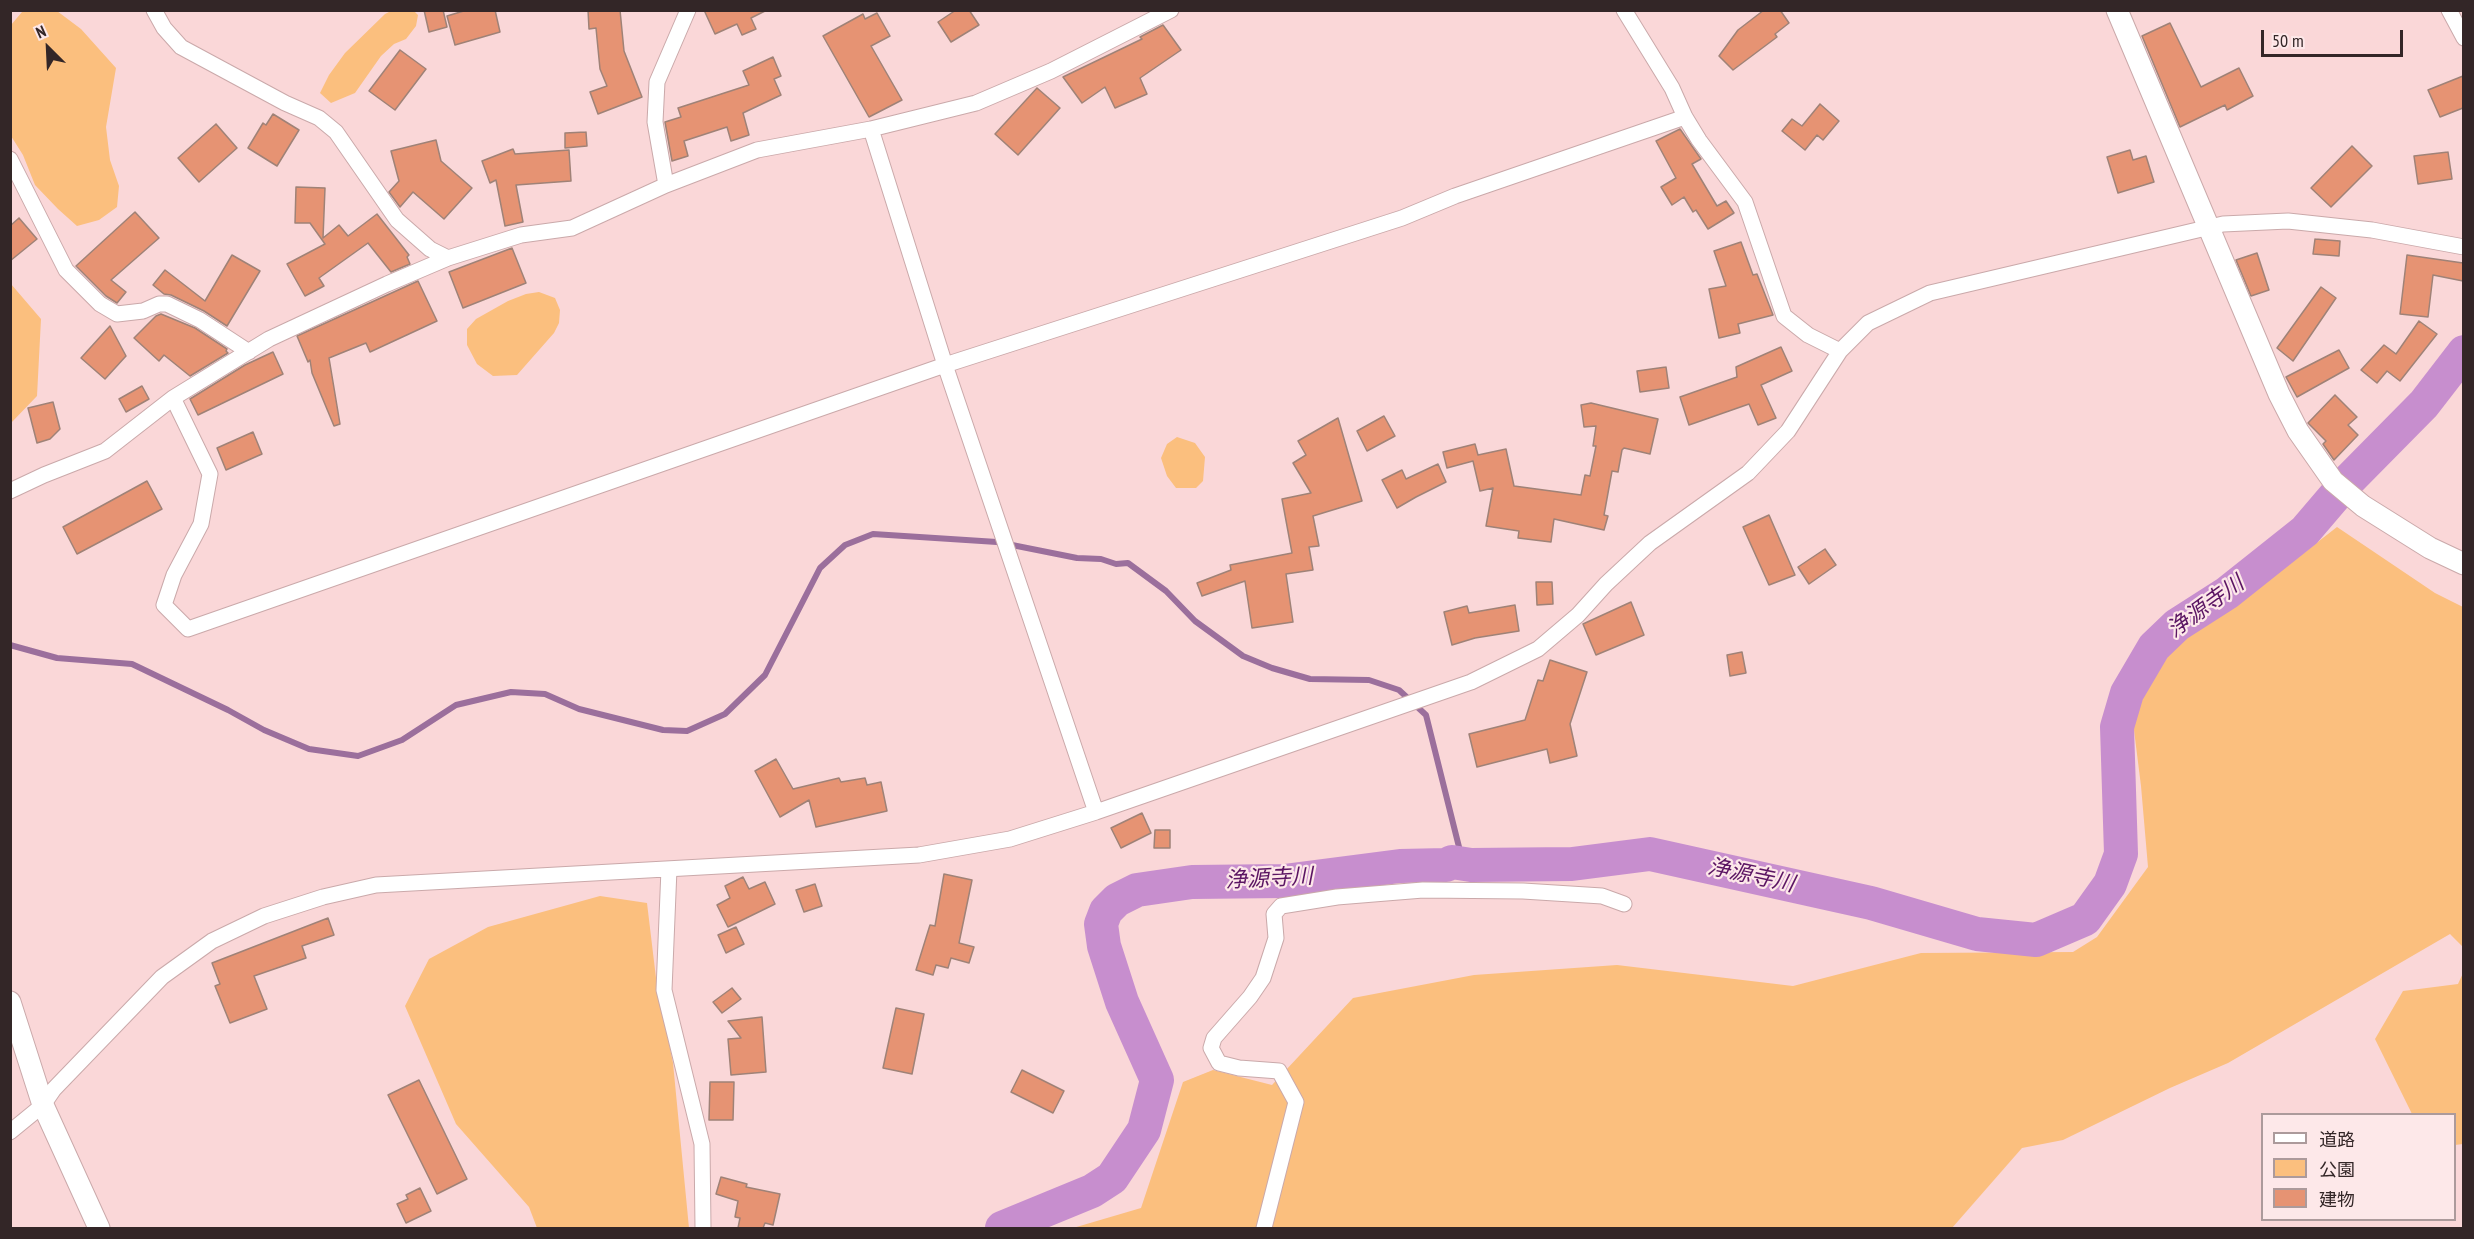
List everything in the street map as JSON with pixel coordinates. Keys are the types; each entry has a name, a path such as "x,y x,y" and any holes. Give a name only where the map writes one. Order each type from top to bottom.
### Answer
{"street":[{"path":"154,10 164,28 181,47 244,82 319,118 336,132 397,220 429,249 448,258"},
{"path":"666,185 655,122 657,82 688,10"},
{"path":"10,491 105,451 173,398 269,339 448,258 521,235 572,228 666,185 757,150 871,129 976,103 1051,71 1171,10"},
{"path":"1624,10 1672,88 1685,117 1746,202 1784,316 1808,335 1840,351"},
{"path":"2116,10 2278,394 2298,431 2333,481 2384,520 2430,548 2463,564"},
{"path":"2450,10 2463,38"},
{"path":"173,398 210,474 201,524 174,575 164,605 188,629 945,365 1402,218 1466,193 1685,117"},
{"path":"871,129 945,365 1096,812"},
{"path":"10,159 66,270 100,304 117,314 143,311 159,304 168,304 201,320 249,352"},
{"path":"10,1132 43,1105 54,1089 162,977 212,941 264,916 323,897 376,885 919,855 1011,839 1096,812 1471,682 1538,649 1578,615 1606,584 1650,543 1748,473 1788,431 1840,351 1868,323 1930,293 2209,226 2288,220 2372,230 2463,247"},
{"path":"669,869 664,990 702,1144 704,1228"},
{"path":"1264,1228 1296,1102 1279,1071 1239,1068 1219,1063 1211,1048 1214,1038 1250,997 1263,978 1276,938 1274,914 1281,906 1337,897 1423,890 1523,891 1602,896 1624,904"},
{"path":"10,1002 43,1105 99,1228"}],"green space":[{"path":"413,10 418,15 416,26 406,39 394,44 381,56 355,93 331,103 320,93 329,75 345,53 385,14 391,11"},
{"path":"57,11 81,29 116,68 106,127 110,160 119,186 117,207 99,220 77,226 35,185 23,155 11,136 11,25 22,12"},
{"path":"11,284 41,319 37,396 11,423"},
{"path":"539,292 555,298 560,310 559,323 554,333 517,375 493,376 477,364 467,345 467,329 476,319 508,301"},
{"path":"1177,437 1195,443 1205,457 1203,481 1196,488 1176,488 1167,476 1161,458 1167,444"},
{"path":"2337,527 2435,593 2463,607 2463,947 2450,934 2228,1063 2170,1088 2063,1140 2022,1148 1952,1228 1073,1228 1141,1208 1183,1082 1213,1070 1272,1085 1353,998 1474,975 1617,965 1793,986 1921,953 2073,952 2097,937 2148,867 2130,698 2200,621 2287,566"},
{"path":"600,896 647,903 656,978 673,1063 689,1228 537,1228 529,1207 456,1124 405,1006 429,959 488,927"},
{"path":"2463,973 2463,1144 2456,1145 2456,1113 2412,1113 2375,1039 2403,991 2458,984"}],"building":[{"path":"424,10 443,10 447,27 429,32"},
{"path":"467,10 495,10 500,32 455,45 447,16"},
{"path":"588,10 620,10 624,51 642,97 598,114 590,92 607,86 600,69 596,28 589,29"},
{"path":"704,10 767,10 751,18 756,29 742,35 737,24 715,34"},
{"path":"956,10 969,10 979,25 951,42 938,22"},
{"path":"1764,10 1780,10 1789,23 1775,34 1777,37 1733,70 1719,56 1738,30"},
{"path":"877,13 890,36 871,46 902,100 869,117 823,36 863,14 865,19"},
{"path":"2170,23 2201,87 2239,68 2253,96 2227,110 2225,105 2180,127 2142,36"},
{"path":"1163,25 1181,50 1140,78 1147,94 1115,108 1105,87 1082,103 1063,77 1142,39 1140,37"},
{"path":"400,50 426,69 395,110 369,91"},
{"path":"773,57 781,76 774,79 781,95 743,113 749,135 731,141 727,127 684,141 688,156 672,161 665,122 681,117 678,108 749,85 743,71"},
{"path":"2463,76 2463,108 2440,117 2428,90"},
{"path":"1037,88 1060,108 1018,155 995,134"},
{"path":"1820,104 1839,121 1823,140 1817,135 1805,150 1782,131 1792,119 1802,126"},
{"path":"273,114 299,130 277,166 248,148 263,123 266,125"},
{"path":"216,124 237,148 199,182 178,158"},
{"path":"1680,129 1701,159 1692,164 1717,206 1726,201 1734,213 1708,229 1684,197 1672,205 1661,187 1676,178 1656,141"},
{"path":"586,132 587,146 565,148 565,133"},
{"path":"436,140 441,161 472,188 444,219 413,192 400,207 389,192 399,181 391,151"},
{"path":"2352,146 2372,166 2331,207 2311,188"},
{"path":"513,149 515,154 569,150 571,181 516,185 523,222 505,226 496,180 490,183 482,161"},
{"path":"2130,150 2133,160 2146,156 2154,182 2118,193 2107,157"},
{"path":"2448,152 2452,179 2418,184 2414,156"},
{"path":"296,187 325,188 323,238 339,225 348,236 377,214 409,255 407,257 410,264 391,272 368,243 319,278 324,286 305,296 287,264 325,244 310,223 295,223"},
{"path":"135,212 159,238 111,280 126,292 117,303 106,296 76,266"},
{"path":"19,218 37,239 10,261 10,226"},
{"path":"2315,239 2340,241 2339,256 2313,254"},
{"path":"1741,242 1753,275 1757,274 1773,315 1738,324 1740,333 1719,338 1709,289 1726,286 1714,251"},
{"path":"512,248 526,283 463,308 449,272"},
{"path":"2257,253 2269,290 2251,296 2236,260"},
{"path":"232,255 260,271 227,326 204,311 171,295 164,294 153,285 165,270 205,301"},
{"path":"2407,255 2463,263 2463,281 2433,275 2428,317 2400,314"},
{"path":"418,281 437,321 370,352 366,343 329,358 340,424 334,426 312,373 310,360 308,362 297,336"},
{"path":"2321,287 2336,298 2293,361 2277,348"},
{"path":"161,314 195,328 227,349 228,353 190,376 164,355 159,361 134,338 156,316"},
{"path":"2419,321 2437,334 2400,381 2387,371 2377,383 2361,370 2384,345 2396,354"},
{"path":"110,326 126,356 105,379 81,358"},
{"path":"1781,347 1792,371 1761,385 1776,418 1758,425 1749,404 1689,425 1680,397 1737,377 1736,367"},
{"path":"2339,350 2349,368 2297,397 2286,377"},
{"path":"273,352 283,374 198,415 190,399 245,365"},
{"path":"1666,367 1669,388 1640,392 1637,371"},
{"path":"142,386 149,399 126,412 119,399"},
{"path":"2335,395 2357,417 2348,425 2358,435 2334,460 2323,444 2326,441 2308,423"},
{"path":"53,402 60,429 50,439 37,443 28,408"},
{"path":"1591,403 1658,419 1650,454 1624,448 1622,450 1618,472 1612,471 1604,515 1608,516 1604,530 1554,519 1551,542 1518,538 1519,531 1486,526 1493,488 1480,491 1473,461 1447,468 1443,452 1475,444 1478,455 1506,449 1514,486 1581,495 1585,475 1590,476 1596,446 1593,446 1596,426 1584,427 1581,405"},
{"path":"1384,416 1395,436 1367,451 1357,431"},
{"path":"1338,418 1362,501 1313,516 1319,546 1309,547 1313,570 1286,574 1293,622 1252,628 1245,581 1202,596 1197,583 1231,570 1230,565 1292,553 1282,499 1311,493 1293,463 1306,455 1298,441"},
{"path":"253,432 262,454 226,470 217,448"},
{"path":"1438,464 1446,482 1397,508 1382,480 1402,470 1406,479"},
{"path":"147,481 162,509 77,554 63,527"},
{"path":"1769,515 1795,575 1769,585 1743,527"},
{"path":"1825,549 1836,565 1809,584 1798,567"},
{"path":"1536,582 1552,582 1553,604 1537,605"},
{"path":"1631,602 1644,635 1596,655 1583,624"},
{"path":"1515,605 1519,631 1475,638 1452,645 1444,612 1467,606 1469,613"},
{"path":"1742,652 1746,673 1730,676 1727,655"},
{"path":"1550,660 1587,672 1570,724 1577,756 1550,763 1547,749 1477,767 1469,734 1525,720 1538,680 1543,681"},
{"path":"776,759 793,789 839,778 841,782 865,778 867,785 881,782 887,811 816,827 809,800 780,817 755,771"},
{"path":"1142,813 1151,833 1121,848 1111,828"},
{"path":"1155,830 1170,830 1170,848 1154,848"},
{"path":"944,874 972,880 959,943 974,947 969,963 951,958 948,968 936,965 933,975 916,970 930,925 935,926"},
{"path":"743,877 749,889 765,882 775,904 728,927 717,905 730,898 725,886"},
{"path":"815,884 822,906 804,912 796,890"},
{"path":"328,918 334,935 302,946 306,958 254,976 267,1009 230,1023 215,986 220,984 212,963"},
{"path":"736,927 744,944 726,953 718,935"},
{"path":"732,988 741,999 722,1013 713,1002"},
{"path":"896,1008 924,1014 912,1074 883,1068"},
{"path":"762,1017 766,1072 731,1075 728,1039 741,1038 728,1021"},
{"path":"1022,1070 1064,1091 1053,1113 1011,1092"},
{"path":"419,1080 467,1179 437,1194 388,1095"},
{"path":"710,1082 734,1082 733,1120 709,1120"},
{"path":"721,1177 747,1184 746,1187 780,1194 773,1225 765,1223 763,1228 738,1228 740,1218 735,1217 738,1201 716,1194"},
{"path":"420,1188 431,1211 406,1223 397,1204 408,1199 406,1195"}],"waterway":[{"name":"浄源寺川","path":"1002,1228 1092,1191 1112,1178 1144,1130 1157,1080 1122,1002 1104,946 1101,924 1106,911 1117,900 1137,890 1192,882 1284,881 1400,866 1446,865 1452,862 1471,865 1572,864 1650,854 1871,903 1977,934 2036,940 2085,919 2110,884 2121,854 2117,727 2127,693 2154,647 2177,625 2227,593 2305,531 2346,483 2424,404 2464,352"},
{"path":"10,645 57,658 132,664 264,730 309,749 358,756 402,740 456,705 511,692 545,694 579,709 663,730 687,731 725,714 765,675 820,568 845,545 873,534 997,542 1077,558 1101,559 1116,564 1128,563 1166,591 1195,621 1243,656 1272,668 1310,679 1369,680 1399,690 1426,715 1463,863"}]}
